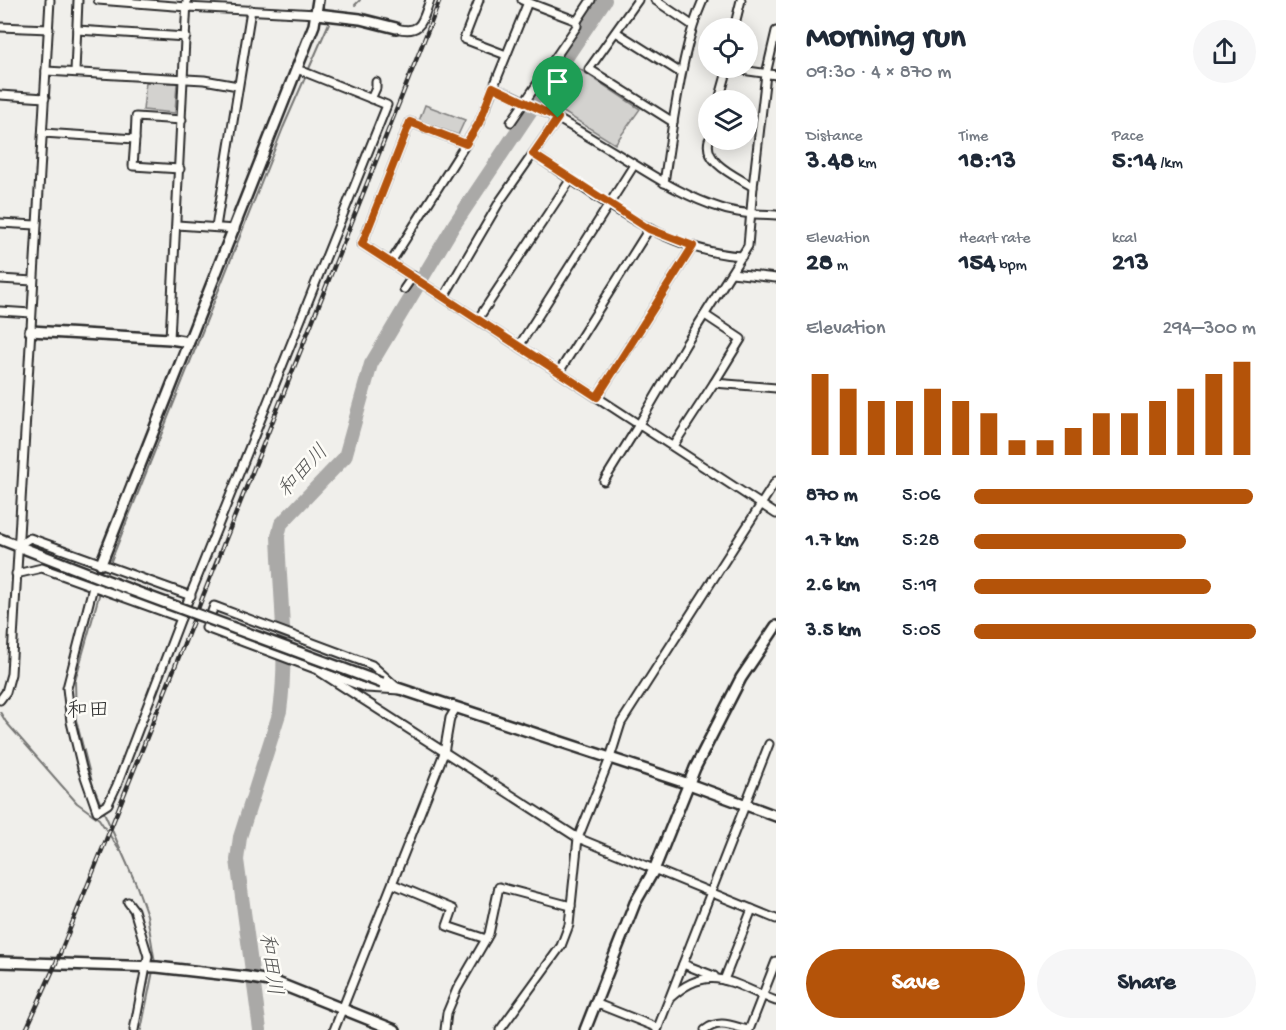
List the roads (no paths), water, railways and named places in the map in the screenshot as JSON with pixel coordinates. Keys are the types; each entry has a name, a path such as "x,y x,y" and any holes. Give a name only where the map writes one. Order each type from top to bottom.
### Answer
{"street":[{"path":"0,700 6,692 11,674 50,0"},
{"path":"75,72 78,0"},
{"path":"98,0 317,14 360,19 406,31 418,27 430,0"},
{"path":"102,564 299,70 317,14 318,0"},
{"path":"479,0 464,39 506,55"},
{"path":"511,122 577,26 577,21 591,0"},
{"path":"638,0 589,69 673,122"},
{"path":"656,0 692,25"},
{"path":"664,183 681,73 692,25 703,0"},
{"path":"736,18 741,0"},
{"path":"391,262 479,123 525,1 577,21"},
{"path":"170,339 187,4"},
{"path":"216,227 251,10"},
{"path":"0,27 50,29"},
{"path":"77,30 186,37"},
{"path":"604,481 748,246 766,74 776,31"},
{"path":"616,32 681,73"},
{"path":"94,587 67,688 71,722 82,768 97,811 108,804 387,105 299,70"},
{"path":"46,71 204,80 238,86"},
{"path":"758,73 776,75"},
{"path":"371,99 376,82"},
{"path":"493,87 558,118 664,183 704,202 750,214 776,215"},
{"path":"0,95 45,98"},
{"path":"180,169 134,166 135,140 136,117 182,120"},
{"path":"444,297 501,201 558,118"},
{"path":"466,144 410,122 362,244 776,514"},
{"path":"43,133 135,140"},
{"path":"709,150 712,160 753,187"},
{"path":"533,154 649,229 714,253 742,256"},
{"path":"519,346 634,165"},
{"path":"478,319 571,179"},
{"path":"0,223 36,225"},
{"path":"177,225 235,229"},
{"path":"559,372 649,229"},
{"path":"597,397 693,246"},
{"path":"732,273 776,278"},
{"path":"404,289 413,276"},
{"path":"0,279 33,281"},
{"path":"0,311 31,313"},
{"path":"673,446 741,339 705,315"},
{"path":"30,331 189,342"},
{"path":"714,383 776,388"},
{"path":"500,1030 561,946 569,926 578,838 610,758 621,723 776,481"},
{"path":"17,546 30,538 191,596"},
{"path":"0,539 130,590 400,690 689,784 776,816"},
{"path":"16,574 42,568 181,618"},
{"path":"132,601 141,578"},
{"path":"213,606 372,665 400,690 366,688 206,628 213,606"},
{"path":"585,1030 635,903 654,870 689,784 722,712 741,678 776,626"},
{"path":"320,672 578,838 776,919"},
{"path":"334,1030 444,753 450,718 456,708"},
{"path":"595,1003 657,1029 769,744"},
{"path":"393,884 453,909 447,926 486,939"},
{"path":"445,1030 447,1013 457,988 489,934 499,887 571,906"},
{"path":"128,902 134,910 151,967 134,1030"},
{"path":"724,980 752,909"},
{"path":"705,1030 712,1024 723,1023 749,1030 776,961"},
{"path":"0,962 151,967 246,977 275,982 395,1030"},
{"path":"683,964 776,1001"},
{"path":"668,1000 683,986 699,979 716,977"}],"waterway":[{"path":"355,5 360,0"},
{"name":"和田川","path":"260,1030 237,860 240,837 280,711 283,623 278,536 281,524 345,457 371,364 454,225 605,0"},
{"path":"105,576 283,128 329,23"},
{"path":"101,805 93,786 76,720 75,681 103,581"},
{"path":"0,712 6,722 77,803 99,819 120,851"},
{"path":"103,810 136,884 147,915 155,963"},
{"path":"141,1030 153,971"}],"railway":[{"path":"26,1030 106,840 440,0"}],"district":[{"name":"和田","path":"88,709"}]}
